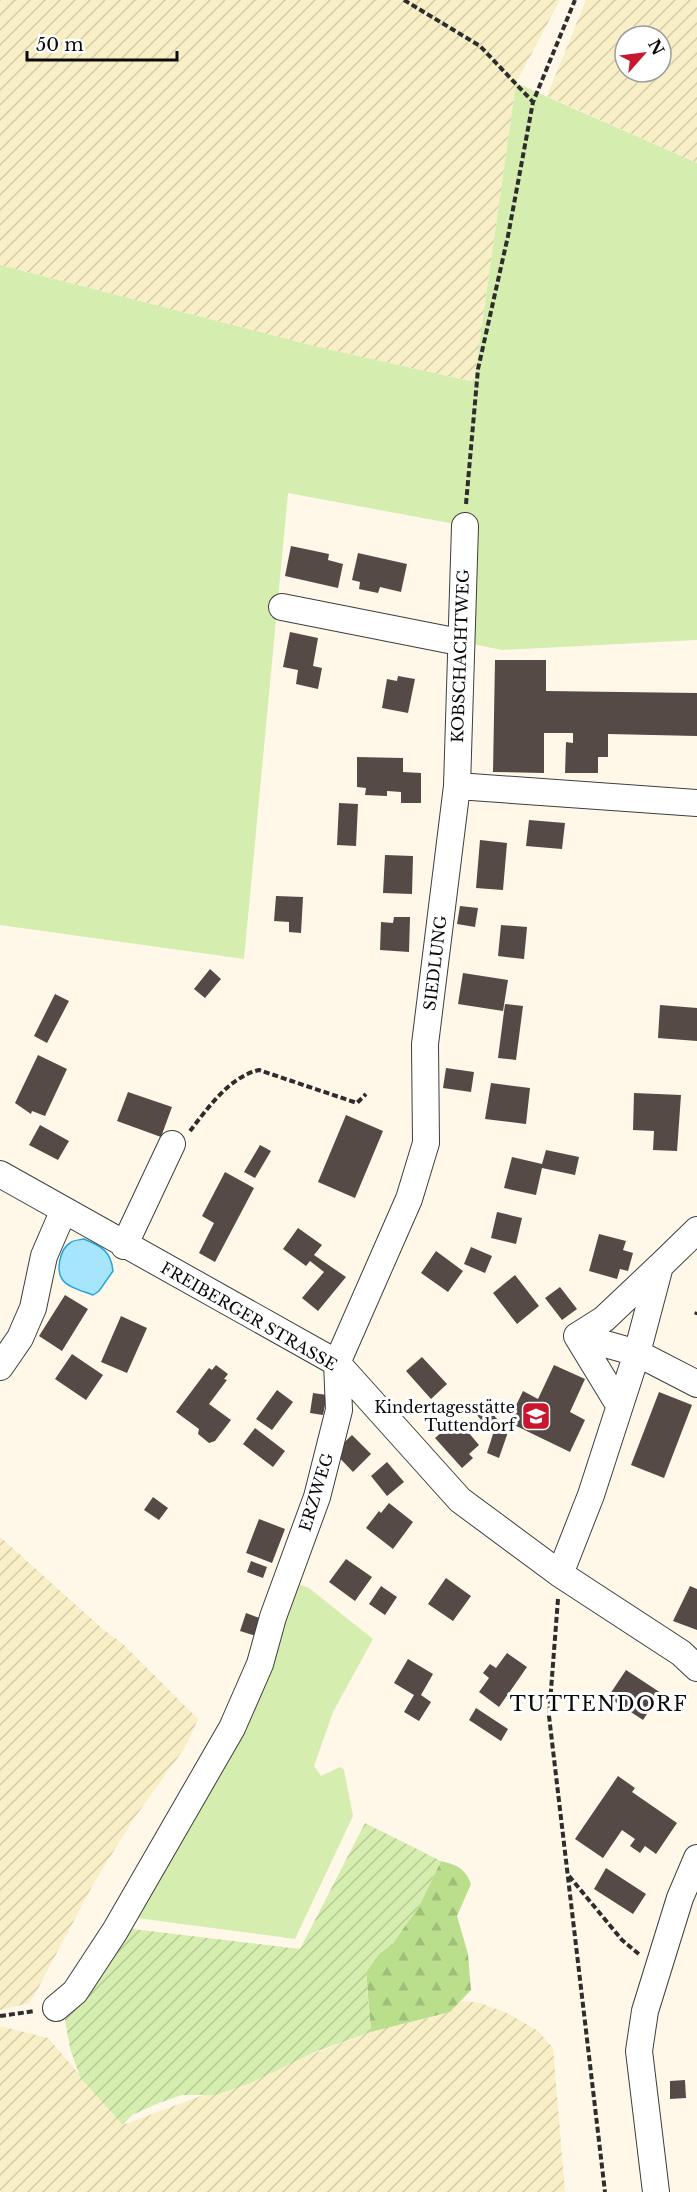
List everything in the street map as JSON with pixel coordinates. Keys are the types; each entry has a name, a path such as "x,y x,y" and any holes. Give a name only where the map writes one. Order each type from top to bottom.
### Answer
{"street":[{"name":"KOBSCHACHTWEG","path":"457,786 459,642 465,526"},
{"path":"282,607 459,642"},
{"path":"457,786 697,803"},
{"name":"SIEDLUNG","path":"337,1363 409,1199 426,1143 425,1044 457,786"},
{"path":"124,1246 172,1144"},
{"name":"FREIBERGER STRASSE","path":"0,1174 63,1212 218,1295 337,1363 460,1500 560,1574 681,1653 697,1668"},
{"path":"0,1367 20,1338 33,1308 44,1256 63,1212"},
{"path":"577,1336 604,1319 697,1230"},
{"path":"560,1574 591,1495 637,1353 660,1266"},
{"path":"577,1336 637,1353 697,1384"},
{"path":"577,1336 619,1405"},
{"name":"ERZWEG","path":"56,2008 75,1992 91,1971 232,1728 260,1664 273,1617 317,1497 339,1410 337,1363"},
{"path":"657,2192 639,2050 645,2011 680,1898 697,1858"}],"path":[{"path":"404,0 480,46 533,102"},
{"path":"465,526 478,369 508,236 533,102 575,0"},
{"path":"172,1144 190,1132 219,1095 246,1073 259,1070 357,1103 366,1094"},
{"path":"560,1574 549,1716 605,2192"},
{"path":"568,1876 622,1940 636,1953 659,1965"},
{"path":"0,2016 56,2008"}],"shaded area":[{"path":"0,0 560,0 516,83 474,382 318,347 0,265"},
{"path":"586,0 697,0 697,163 547,96"},
{"path":"0,1537 104,1630 123,1644 198,1719 186,1746 135,1817 95,1881 29,2003 0,2010"},
{"path":"461,2001 481,2003 509,2014 538,2031 553,2048 565,2192 0,2192 0,2026 48,2038 123,2125 371,2032 450,2012"}],"green space":[{"path":"516,83 697,163 697,640 502,650 468,643 471,527 288,493 244,959 0,925 0,265 318,347 474,382"},
{"path":"293,1582 309,1588 373,1639 333,1712 314,1766 321,1776 340,1767 344,1770 353,1816 295,1939 137,1918 132,1913"},
{"path":"365,1823 441,1861 419,1906 393,1943 379,1954 366,1972 371,2032 315,2052 250,2083 216,2095 182,2095 159,2103 132,2115 123,2125 80,2077 70,2048 64,2015 124,1928 300,1949"},
{"path":"441,1861 460,1868 471,1884 457,1916 468,1954 471,1990 450,2012 371,2032 366,1972 379,1954 393,1943 419,1906"}],"water":[{"path":"84,1239 104,1250 112,1264 113,1271 99,1291 93,1295 68,1285 62,1279 59,1270 61,1255 67,1246 73,1241"}],"building":[{"path":"291,546 329,554 328,560 343,564 338,588 285,576"},
{"path":"358,553 407,564 401,592 380,587 378,593 359,589 360,582 352,580"},
{"path":"290,632 318,638 313,666 322,668 318,689 296,684 298,670 283,667"},
{"path":"495,660 546,660 546,691 697,693 697,736 608,734 608,757 598,757 598,773 565,773 566,742 573,743 573,733 544,733 544,773 493,772"},
{"path":"398,676 415,679 408,713 382,708 387,679 397,681"},
{"path":"357,757 403,758 403,772 421,773 421,803 401,803 401,792 387,791 387,796 365,795 366,788 357,787"},
{"path":"339,803 358,804 356,846 337,845"},
{"path":"529,820 565,823 562,849 526,846"},
{"path":"480,840 507,843 503,890 476,888"},
{"path":"385,855 413,856 412,894 383,893"},
{"path":"276,896 303,897 301,933 289,932 289,922 274,921"},
{"path":"460,906 478,908 475,927 457,924"},
{"path":"394,917 410,917 409,952 380,950 381,922 393,923"},
{"path":"501,925 527,927 524,959 498,956"},
{"path":"210,969 221,979 205,998 194,989"},
{"path":"463,973 508,980 503,1011 458,1004"},
{"path":"55,994 69,1001 47,1043 34,1036"},
{"path":"505,1004 523,1006 516,1060 498,1058"},
{"path":"660,1005 697,1008 697,1041 658,1038"},
{"path":"38,1055 67,1069 45,1116 32,1111 31,1114 15,1103"},
{"path":"446,1068 474,1072 471,1092 443,1088"},
{"path":"491,1083 530,1088 526,1124 485,1119"},
{"path":"128,1092 172,1107 161,1137 117,1121"},
{"path":"634,1093 681,1095 677,1151 653,1150 654,1131 633,1130"},
{"path":"346,1115 383,1131 355,1198 318,1182"},
{"path":"40,1125 69,1141 58,1160 29,1145"},
{"path":"260,1145 271,1151 255,1178 244,1172"},
{"path":"546,1150 579,1157 575,1175 542,1168 536,1195 504,1188 512,1157 542,1164"},
{"path":"225,1172 254,1188 215,1262 199,1253 214,1223 202,1216"},
{"path":"497,1212 522,1218 516,1244 491,1238"},
{"path":"298,1228 322,1245 314,1255 346,1277 318,1311 302,1298 324,1272 310,1261 306,1266 283,1249"},
{"path":"599,1234 626,1241 623,1250 633,1253 628,1271 620,1269 617,1279 589,1271"},
{"path":"471,1247 492,1256 485,1273 464,1264"},
{"path":"436,1251 463,1271 448,1292 421,1273"},
{"path":"515,1275 539,1306 517,1324 493,1293"},
{"path":"560,1287 577,1309 562,1320 545,1298"},
{"path":"65,1295 88,1309 62,1351 39,1336"},
{"path":"121,1316 147,1328 127,1373 101,1362"},
{"path":"72,1354 103,1375 86,1400 55,1379"},
{"path":"422,1357 447,1384 431,1399 406,1371"},
{"path":"216,1365 228,1374 224,1379 227,1380 209,1404 231,1420 215,1441 209,1443 198,1434 199,1429 176,1412 209,1368 212,1370"},
{"path":"554,1365 585,1379 570,1412 585,1420 570,1452 508,1422 523,1391 538,1399"},
{"path":"277,1390 293,1402 272,1430 256,1419"},
{"path":"659,1392 692,1405 664,1478 631,1465"},
{"path":"313,1393 327,1395 323,1415 310,1413"},
{"path":"481,1400 508,1432 499,1458 487,1453 493,1434 471,1408"},
{"path":"457,1419 479,1445 469,1454 473,1458 462,1468 435,1438"},
{"path":"255,1428 285,1451 273,1467 243,1444"},
{"path":"352,1435 371,1454 353,1472 334,1452"},
{"path":"387,1462 404,1482 387,1496 371,1476"},
{"path":"153,1497 168,1508 159,1520 144,1510"},
{"path":"389,1503 413,1522 393,1549 366,1528 379,1511 381,1513"},
{"path":"259,1519 285,1529 272,1563 246,1553"},
{"path":"346,1559 372,1577 355,1601 329,1582"},
{"path":"251,1561 267,1567 263,1578 247,1572"},
{"path":"446,1578 471,1596 453,1621 428,1604"},
{"path":"381,1586 397,1597 385,1615 369,1604"},
{"path":"690,1586 697,1589 697,1630 673,1621"},
{"path":"246,1613 262,1619 256,1636 240,1631"},
{"path":"507,1653 527,1667 499,1707 479,1692 489,1678 483,1673 490,1664 496,1668"},
{"path":"408,1659 433,1674 421,1695 431,1702 419,1721 404,1712 414,1695 394,1683"},
{"path":"626,1670 661,1693 643,1720 608,1697"},
{"path":"476,1708 508,1729 501,1741 469,1720"},
{"path":"618,1776 635,1788 632,1792 677,1823 656,1854 645,1846 640,1853 630,1846 635,1839 622,1830 603,1858 575,1839"},
{"path":"606,1868 646,1894 633,1914 594,1889"},
{"path":"685,2080 686,2098 670,2099 670,2081"}],"place":[{"name":"Kindertagesstätte Tuttendorf","path":"536,1416"}],"district":[{"name":"TUTTENDORF","path":"599,1704"}]}
